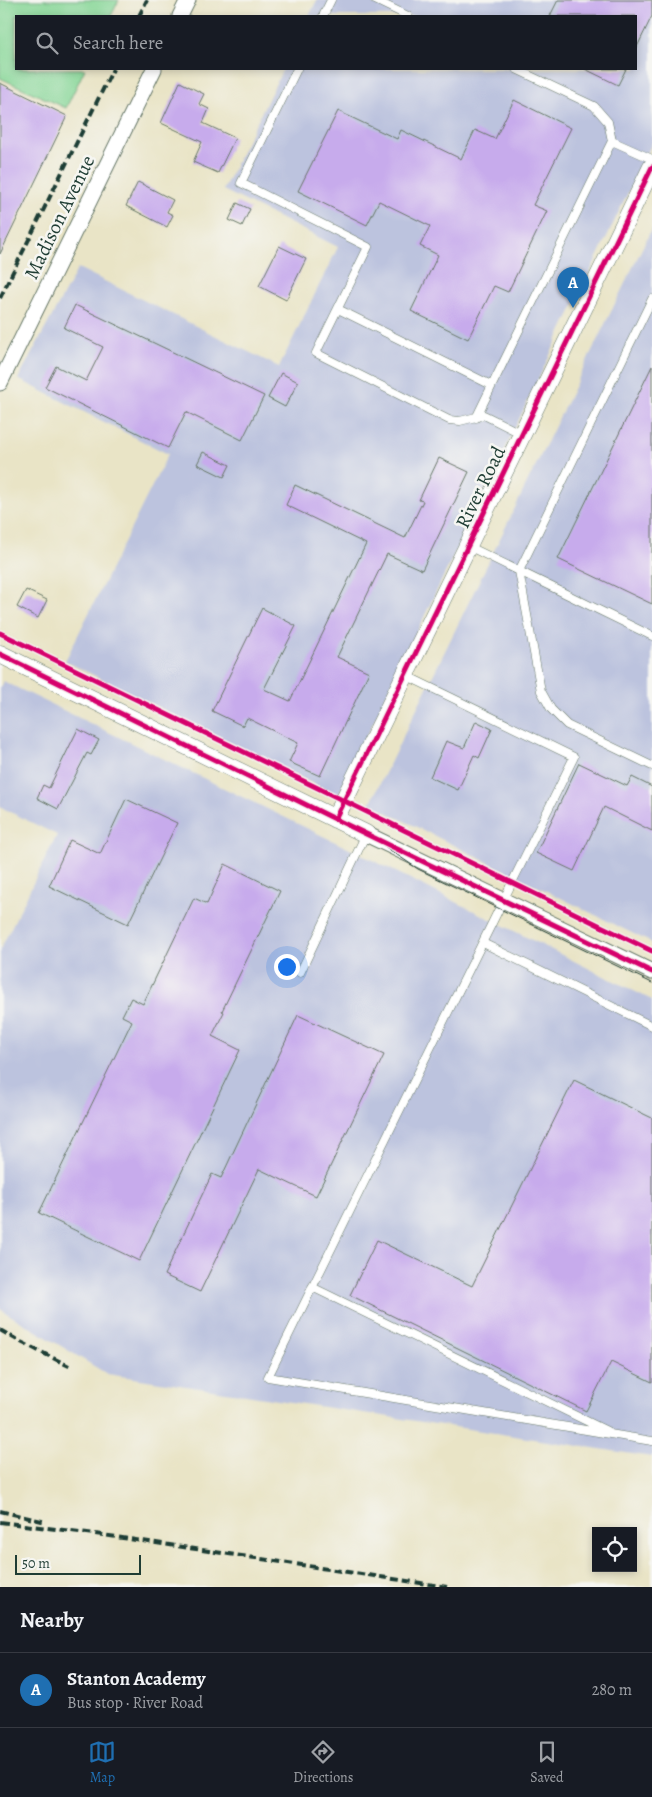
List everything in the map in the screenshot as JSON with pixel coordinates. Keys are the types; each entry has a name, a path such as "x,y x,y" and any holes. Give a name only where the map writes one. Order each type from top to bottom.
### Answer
{"street":[{"path":"180,15 188,0"},
{"name":"Madison Avenue","path":"0,383 154,70"},
{"name":"River Road","path":"335,819 652,167"},
{"path":"0,654 652,972"}],"lane":[{"path":"324,15 331,0"},
{"path":"375,0 406,15"},
{"path":"297,70 241,183 368,247 316,353 449,420 460,421 484,415 522,434"},
{"path":"476,418 612,141 608,122 594,106 518,70"},
{"path":"612,141 652,159"},
{"path":"652,299 519,571 541,691 551,709 567,725 652,766"},
{"path":"338,308 491,385"},
{"path":"468,546 652,636"},
{"path":"405,675 574,757 268,1377 652,1441"},
{"path":"300,974 366,834"},
{"path":"483,944 652,1026"},
{"path":"312,1287 614,1434"}],"shaded area":[{"path":"317,0 652,0 652,143 338,796 65,661 168,454 18,379 78,268 279,367 338,247 223,190 283,70 637,70 637,15 310,15"},
{"path":"652,228 652,943 370,804"},
{"path":"3,681 360,854 652,1000 652,1457 107,1374 0,1309 0,950 57,835 0,807 0,688"}],"green space":[{"path":"0,0 119,0 112,15 15,15 15,70 85,70 66,108 0,78"}],"building":[{"path":"558,0 652,0 652,16 637,47 637,15 550,15"},
{"path":"587,70 626,70 618,85"},
{"path":"180,82 204,94 199,104 209,109 203,123 235,138 218,173 193,162 202,142 161,123"},
{"path":"0,83 67,116 0,254"},
{"path":"514,100 571,128 533,205 547,211 508,292 494,286 468,339 411,311 438,255 420,246 430,226 379,201 367,225 298,191 338,111 397,139 401,130 461,159 475,130 495,139"},
{"path":"138,182 173,200 167,212 173,215 167,227 126,206"},
{"path":"237,203 250,209 242,226 229,220"},
{"path":"279,246 306,259 286,300 259,286"},
{"path":"75,305 264,396 242,440 186,412 168,448 45,387 56,366 86,381 103,347 64,328"},
{"path":"652,366 652,604 558,559"},
{"path":"281,373 298,382 285,407 268,398"},
{"path":"203,452 230,465 224,477 197,464"},
{"path":"439,458 469,472 422,570 387,554 337,657 369,672 320,776 289,762 298,743 247,718 243,726 212,711 262,608 296,626 264,689 290,701 366,544 286,505 295,485 405,538 423,501 419,500"},
{"path":"26,590 47,600 38,618 17,607"},
{"path":"476,721 492,729 479,758 474,755 458,790 430,777 446,741 464,748"},
{"path":"78,729 99,740 91,755 87,753 58,809 37,798 43,785 49,788"},
{"path":"579,763 627,786 632,777 652,787 652,831 604,807 574,871 536,853"},
{"path":"126,799 177,823 128,924 49,886 70,840 100,854"},
{"path":"225,864 280,891 222,1011 224,1012 212,1036 240,1050 139,1261 39,1213 132,1021 122,1016 131,998 143,1004 194,898 207,904"},
{"path":"298,1015 384,1055 316,1196 259,1169 200,1292 164,1275 212,1174 221,1178"},
{"path":"574,1080 652,1118 652,1382 611,1362 586,1411 350,1295 377,1240 472,1286"}],"tram line":[{"path":"366,834 418,869 652,983"}],"railway":[{"path":"140,15 147,0"},
{"path":"0,298 113,70"},
{"path":"0,1330 69,1366"},
{"path":"0,1511 46,1522"},
{"path":"0,1522 103,1535 447,1587"}],"cycle path":[{"path":"335,819 652,167"},
{"path":"0,633 652,951"},
{"path":"0,654 652,972"}],"place":[{"name":"Stanton Academy","path":"573,308"}]}
